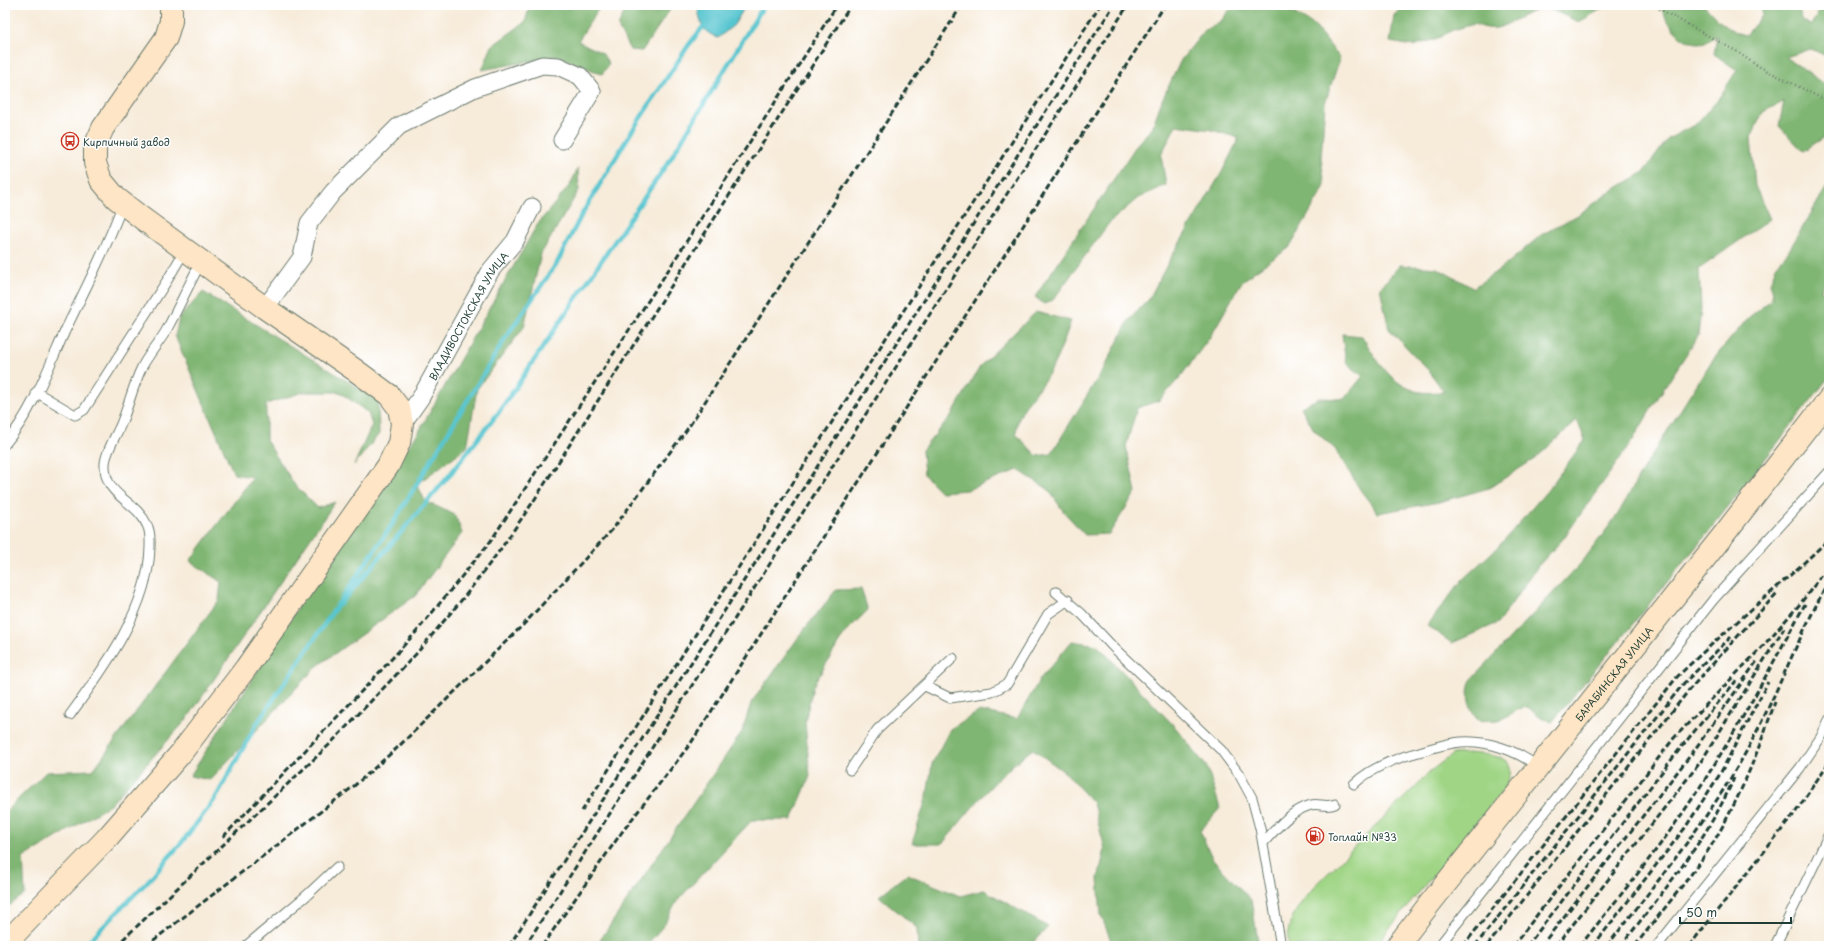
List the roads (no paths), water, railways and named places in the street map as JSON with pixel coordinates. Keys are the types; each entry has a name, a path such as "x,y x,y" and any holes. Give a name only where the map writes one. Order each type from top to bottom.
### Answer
{"street":[{"path":"5,944 107,838 181,753 246,668 388,466 399,443 402,424 399,408 389,396 355,370 193,256 116,198 101,180 95,163 96,146 103,128 166,38 171,21 171,5"},
{"path":"265,308 302,257 309,223 333,192 400,126 475,88 542,64 558,66 580,76 592,91 562,140"},
{"name":"ВЛАДИВОСТОКСКАЯ УЛИЦА","path":"402,424 421,397 492,270 515,241 532,207"},
{"name":"БАРАБИНСКАЯ УЛИЦА","path":"1397,946 1829,399"}],"lane":[{"path":"5,444 18,429 94,274 111,237 123,203"},
{"path":"36,392 75,415 84,410 168,279 193,256"},
{"path":"70,715 105,667 136,609 149,567 150,536 148,526 142,515 111,489 105,476 104,464 122,422 142,366 167,330 185,290 193,256"},
{"path":"1439,946 1713,600 1829,472"},
{"path":"1056,592 1068,600 1113,647 1221,750 1239,774 1252,798 1263,843 1282,946"},
{"path":"925,686 950,698 992,692 1007,684 1048,614 1068,600"},
{"path":"850,770 878,730 896,711 925,686 953,658"},
{"path":"1657,946 1800,768 1829,720"},
{"path":"1354,784 1383,764 1405,755 1462,742 1511,750 1526,758 1538,767"},
{"path":"1263,843 1287,818 1298,809 1313,804 1329,807 1335,804"},
{"path":"1775,946 1829,834"},
{"path":"246,946 306,896 337,867"}],"water":[{"path":"702,5 746,5 734,25 718,38 706,31 702,24 698,10"}],"waterway":[{"path":"340,604 448,477 499,412 671,158 764,5"},
{"path":"84,946 147,882 183,841 215,799 256,725 393,523 506,337 557,263 582,214 630,134 688,46 706,23"}],"railway":[{"path":"223,837 417,631 490,542 667,272 837,5"},
{"path":"116,946 329,745 416,654 465,596 500,550 533,502 851,5"},
{"path":"146,946 354,786 396,749 524,624 612,530 688,428 962,5"},
{"path":"582,811 1100,5"},
{"path":"509,946 1114,5"},
{"path":"525,946 1128,5"},
{"path":"542,946 622,832 691,743 1165,5"},
{"path":"1463,946 1677,677 1829,539"},
{"path":"1513,946 1674,738 1763,646 1800,604 1829,566"},
{"path":"1607,946 1698,828 1731,778 1757,731 1807,624 1829,581"},
{"path":"1487,946 1689,690 1778,592"},
{"path":"1580,946 1654,853 1695,795 1744,715 1805,604"},
{"path":"1556,946 1702,760 1784,628"},
{"path":"1475,946 1684,683 1731,637"},
{"path":"1541,946 1693,752 1757,661"},
{"path":"1527,946 1683,745 1736,681"},
{"path":"1593,946 1685,828 1720,774 1768,682"},
{"path":"1635,946 1693,872 1721,829 1747,776 1775,702"},
{"path":"1689,946 1795,813 1829,762"},
{"path":"1621,946 1668,886 1697,845 1711,823 1734,778"}],"place":[{"name":"Кирпичный завод","path":"70,141"},
{"name":"Топлайн №33","path":"1315,836"}]}
